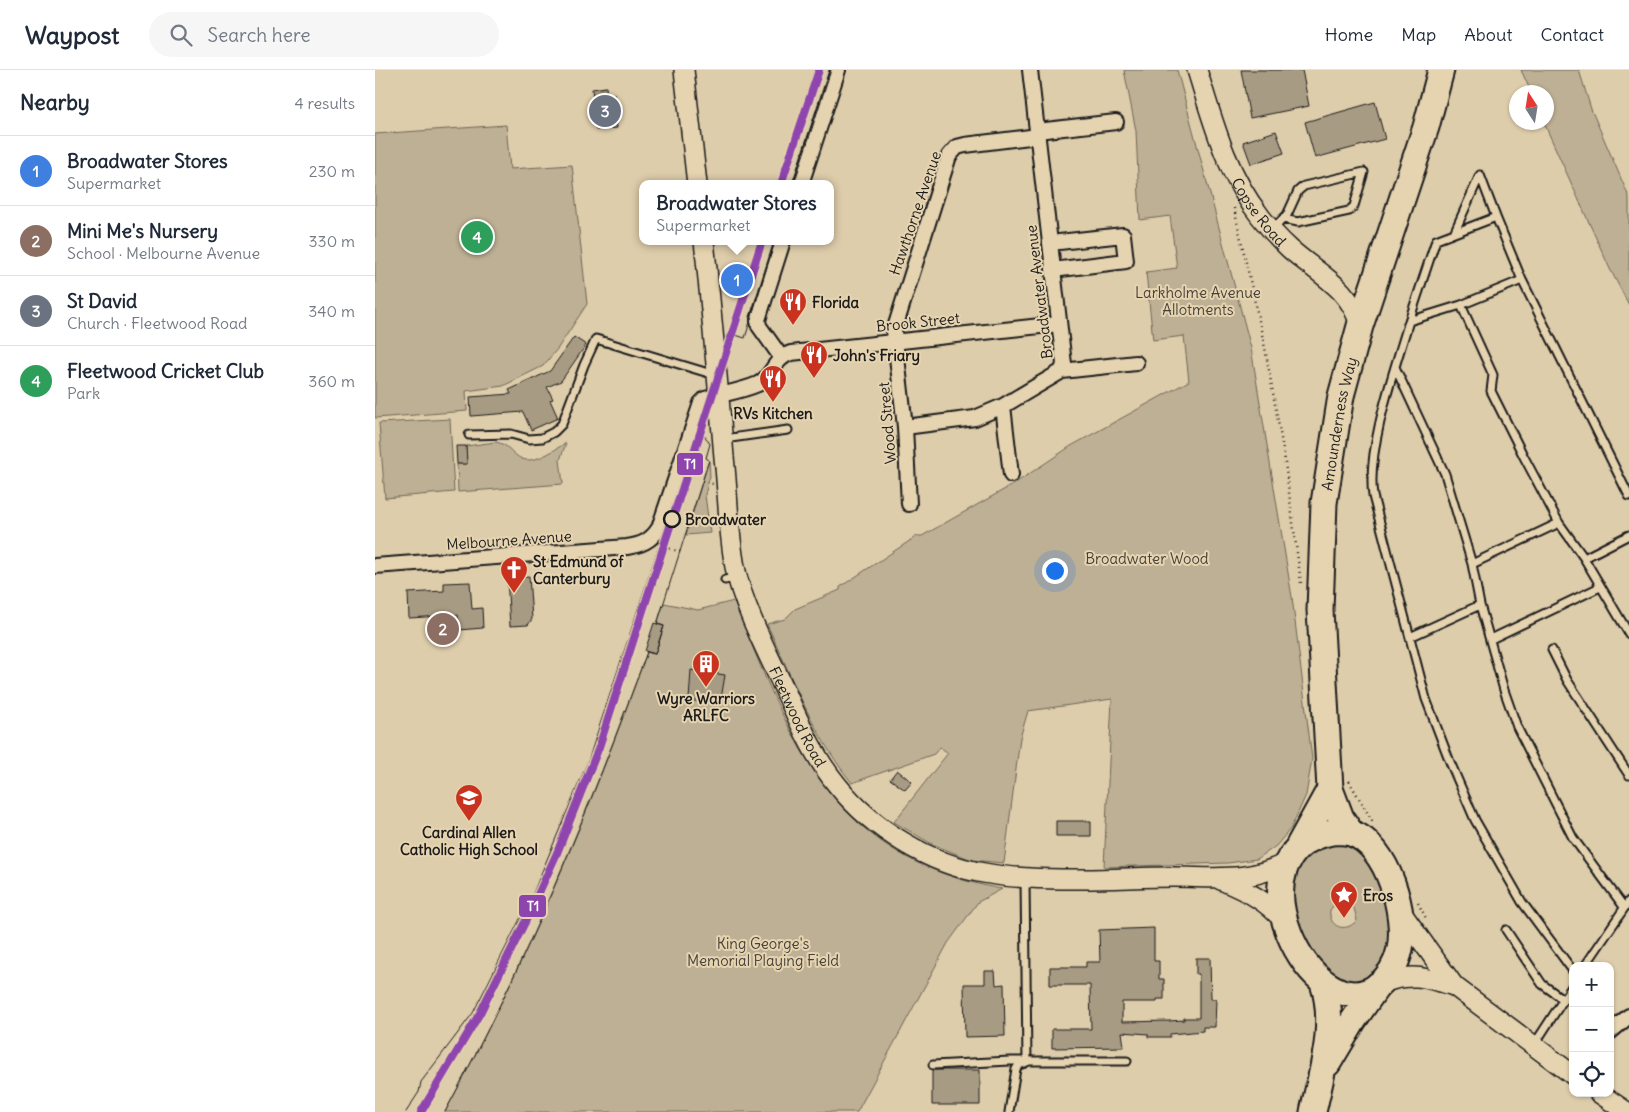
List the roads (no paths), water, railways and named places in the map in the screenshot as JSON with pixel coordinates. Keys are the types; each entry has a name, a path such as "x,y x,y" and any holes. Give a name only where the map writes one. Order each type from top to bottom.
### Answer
{"highway":[{"name":"Amounderness Way","path":"1351,833 1341,818 1330,789 1320,610 1321,543 1333,436 1360,326 1426,128 1441,70"},
{"path":"1330,789 1282,874 1281,896 1285,922 1294,944 1309,969 1323,983 1350,993 1366,992 1379,985"},
{"path":"1293,853 1323,834 1351,833 1368,844 1379,860 1393,887 1401,912 1402,935 1398,955 1389,974 1343,1036 1323,1072"},
{"path":"1313,1112 1323,1072 1329,1012 1323,983"}],"street":[{"path":"684,70 697,180"},
{"path":"802,180 838,70"},
{"name":"Broadwater Avenue","path":"905,427 975,418 1003,406 1062,371 1064,364 1030,70"},
{"name":"Copse Road","path":"1197,70 1226,159 1245,194 1277,225 1290,249 1353,303 1360,326"},
{"name":"Hawthorne Avenue","path":"895,340 895,326 952,152 965,145 1116,122"},
{"path":"1050,244 1123,235 1126,261 1053,270"},
{"name":"Fleetwood Road","path":"704,245 718,376 731,539 731,578 745,601 799,722 818,758 847,796 876,823 918,849 953,864 982,873 1025,877 1189,877 1220,880 1256,875 1293,853"},
{"path":"719,395 757,384 764,379 781,357 759,326 758,320 782,245"},
{"name":"Brook Street","path":"781,357 791,353 895,340 1059,324"},
{"name":"Wood Street","path":"895,340 905,427 909,504"},
{"path":"1062,371 1136,363"},
{"name":"Melbourne Avenue","path":"375,566 627,547 648,541 659,528 701,403 705,399 719,395"},
{"path":"1003,406 1011,475"},
{"name":"Fleetwood Road","path":"1220,880 1255,894 1271,905 1285,922"},
{"path":"1401,912 1453,986 1533,1047 1569,1068"},
{"path":"1379,985 1397,978 1415,976 1453,986"},
{"path":"1614,1029 1629,1016"},
{"path":"1605,1097 1627,1112"}],"lane":[{"path":"1359,171 1364,172 1354,206 1349,212 1277,225 1292,206 1298,191 1303,186 1359,171"},
{"path":"1455,231 1479,175 1521,280 1629,496"},
{"path":"1496,217 1455,231 1436,240 1395,367 1376,444 1371,480 1373,496 1426,699 1475,820 1522,902 1569,966"},
{"path":"1409,322 1461,305 1521,280"},
{"path":"1461,305 1493,374 1491,391 1559,524 1584,558 1629,634"},
{"path":"469,435 511,434 529,440 541,438 554,432 562,424 596,339 718,376"},
{"path":"1395,367 1445,474 1472,564 1480,605 1504,690 1517,727 1573,838 1627,904 1588,962"},
{"path":"723,439 788,430"},
{"path":"1472,564 1559,524"},
{"path":"1584,558 1629,534"},
{"path":"1491,639 1600,587"},
{"path":"1410,637 1480,605"},
{"path":"1552,650 1567,680 1629,775"},
{"path":"1025,877 1027,1062"},
{"path":"1506,930 1542,984 1564,1000"},
{"path":"1533,1047 1569,992"},
{"path":"933,1065 1127,1061"},
{"path":"1009,1112 1016,1069 1019,1065 1027,1062"}],"tram line":[{"path":"778,180 814,70"},
{"path":"795,180 831,70"},
{"path":"757,245 729,333 745,338 774,245"},
{"path":"406,1112 419,1092 421,1082 473,1013 533,893 588,761 698,426"},
{"path":"445,1112 502,1000 555,886 603,770 647,652 655,654 664,626 657,624 709,460 706,458 710,444 698,426"}],"place":[{"name":"St David","path":"605,111"},
{"name":"Fleetwood Cricket Club","path":"477,237"},
{"name":"Broadwater Stores","path":"737,280"},
{"name":"Florida","path":"793,326"},
{"name":"John's Friary","path":"814,379"},
{"name":"RVs Kitchen","path":"773,403"},
{"name":"Broadwater","path":"672,519"},
{"name":"St Edmund of Canterbury","path":"514,594"},
{"name":"Mini Me's Nursery","path":"443,629"},
{"name":"Wyre Warriors ARLFC","path":"706,688"},
{"name":"Cardinal Allen Catholic High School","path":"469,822"},
{"name":"Eros","path":"1344,919"}],"park label":[{"name":"Larkholme Avenue Allotments","path":"1198,300"},
{"name":"Broadwater Wood","path":"1147,558"},
{"name":"King George's Memorial Playing Field","path":"763,952"}]}
